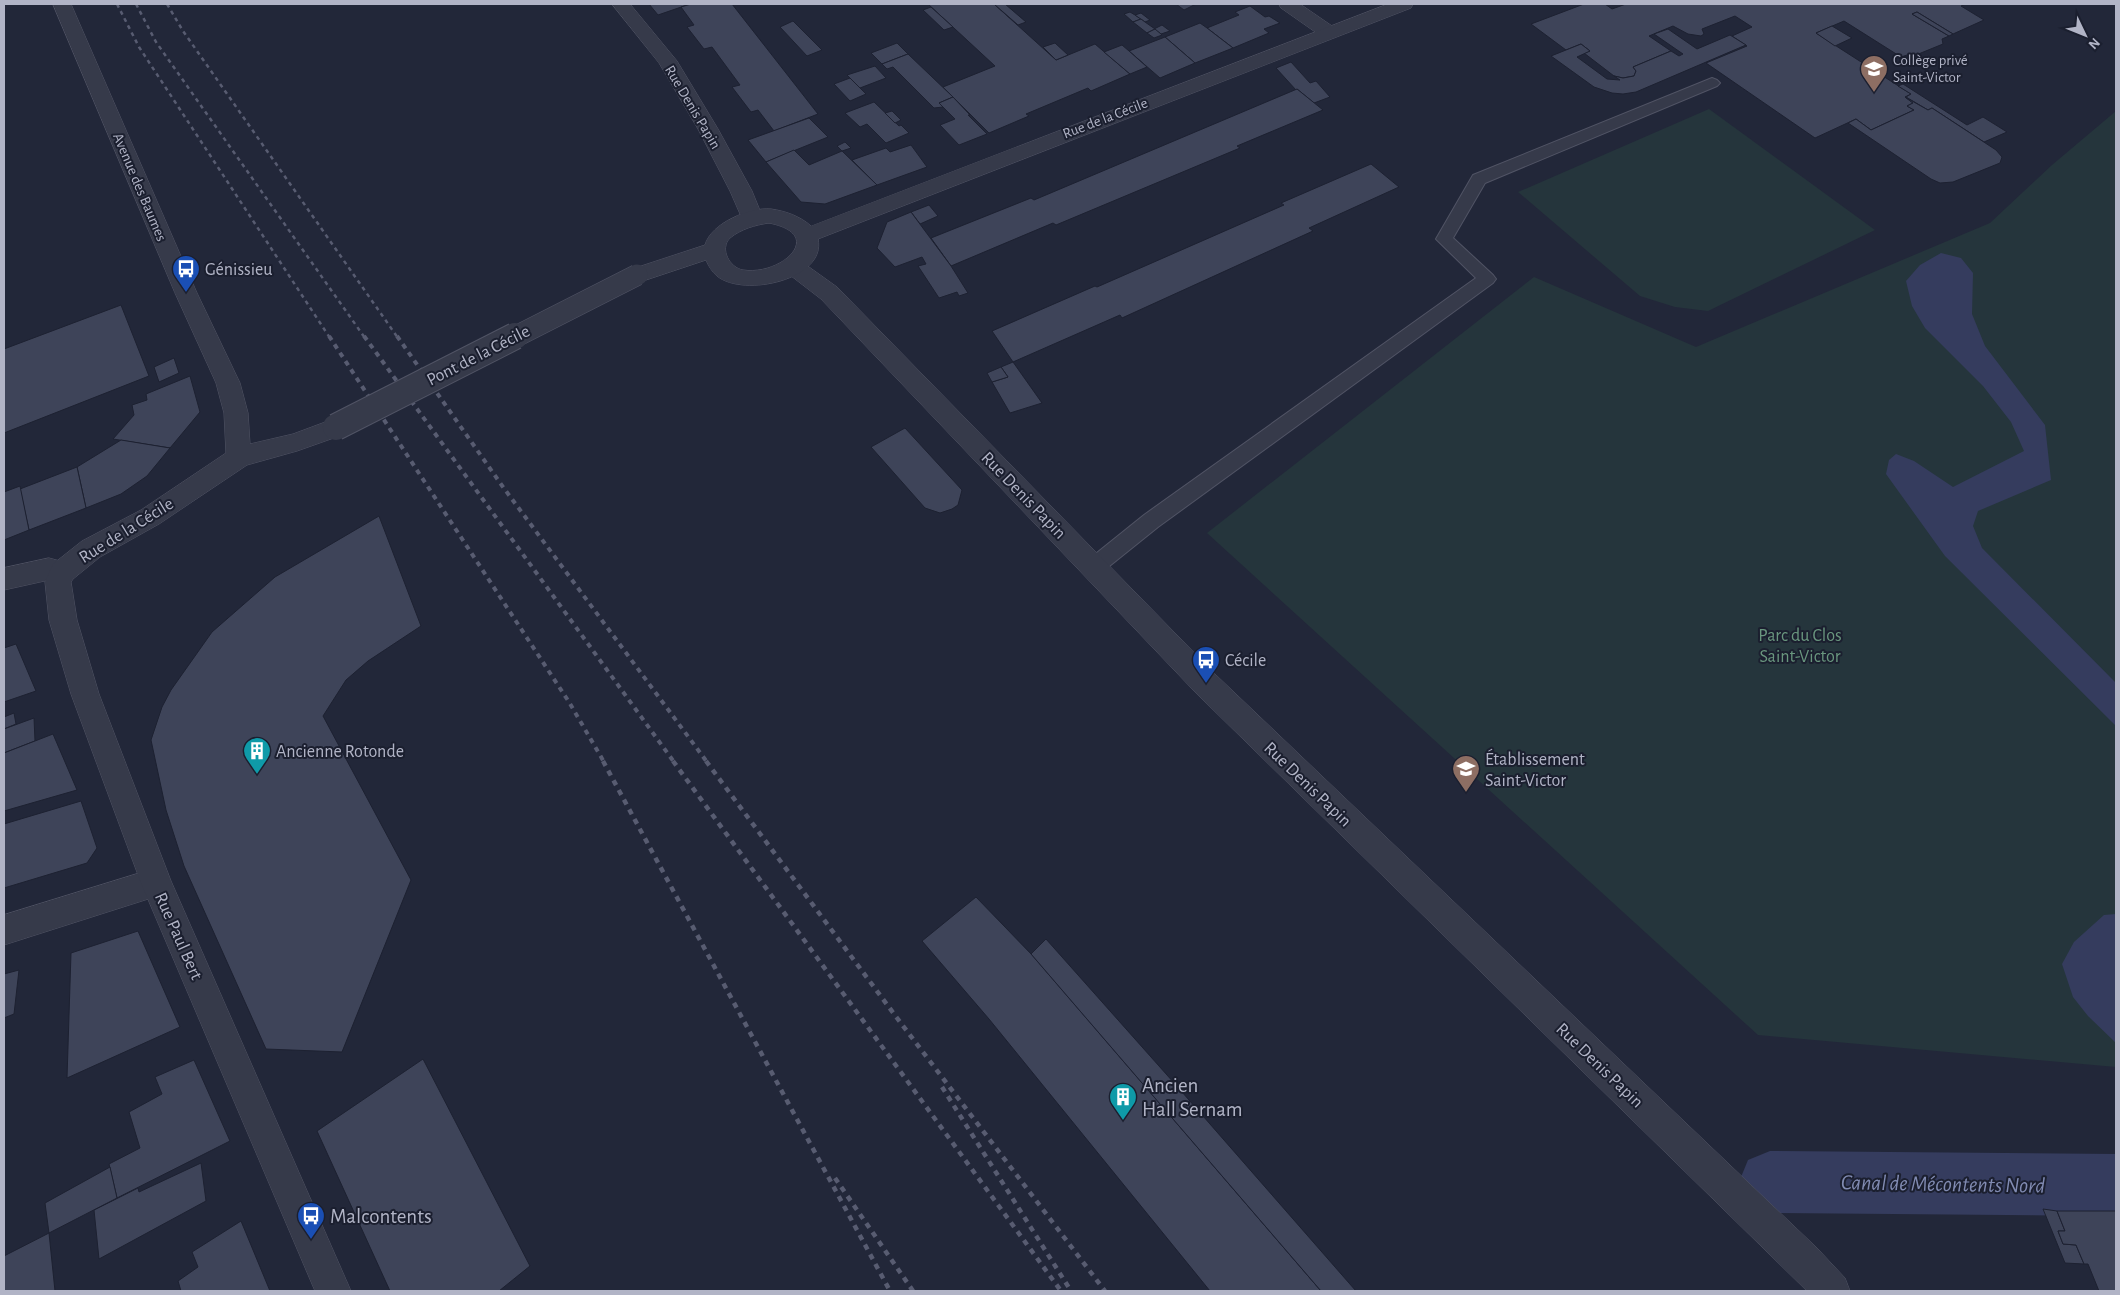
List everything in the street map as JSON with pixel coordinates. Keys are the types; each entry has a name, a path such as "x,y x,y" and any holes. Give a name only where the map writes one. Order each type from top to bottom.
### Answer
{"street":[{"name":"Avenue des Baumes","path":"62,4 174,266 228,383 236,413 239,456"},
{"name":"Rue Denis Papin","path":"622,4 666,61 708,129 741,191 752,218"},
{"path":"1288,4 1328,32"},
{"name":"Rue de la Cécile","path":"806,235 1404,4"},
{"path":"769,216 786,218 799,225 806,235 808,246 804,257 794,267 778,275 760,279 742,277 726,272 717,262 715,249 719,239 738,222 769,216"},
{"name":"Pont de la Cécile","path":"239,456 297,442 336,426 637,275 715,249"},
{"name":"Rue Denis Papin","path":"794,267 829,293 842,306 1095,566 1206,684 1804,1261 1832,1291"},
{"name":"Rue de la Cécile","path":"4,579 49,569 62,572 91,549 150,517 239,456"},
{"name":"Rue Paul Bert","path":"62,572 58,582 63,620 85,694 156,883 333,1291"},
{"path":"4,930 156,883"}],"lane":[{"path":"1095,566 1151,521 1487,279 1444,239 1479,179 1712,83"}],"green space":[{"path":"1709,109 1875,230 1708,311 1675,307 1640,296 1518,192"},
{"name":"Parc du Clos Saint-Victor","path":"2116,111 2116,1067 1758,1035 1207,533 1534,277 1696,347 1990,223 2052,165"}],"water":[{"path":"1941,253 1961,258 1973,273 1972,314 1985,346 2045,425 2051,480 1978,511 1973,526 1982,548 2116,683 2116,726 1945,556 1886,474 1889,460 1896,454 1914,461 1953,487 2024,451 2011,422 1983,386 1925,328 1912,306 1906,281 1920,265"},
{"path":"2116,914 2116,1043 2088,1016 2073,997 2062,964 2074,942 2104,915"}],"building":[{"path":"649,4 690,4 658,15"},
{"path":"691,4 732,4 818,114 774,131 758,110 751,112 732,87 740,85 712,47 704,49 687,27 694,25 681,7"},
{"path":"928,4 994,4 1056,60 1095,44 1130,74 1091,91 1088,88 1026,114 1029,116 989,133 943,87 995,66"},
{"path":"994,4 1005,4 1026,22 1018,25"},
{"path":"1176,4 1196,4 1184,10"},
{"path":"1584,4 1605,4 1612,9 1626,4 1966,4 1961,6 1984,20 1953,34 1917,12 1912,14 1949,36 1942,39 1943,44 1916,55 1901,57 1844,21 1816,33 1911,94 1905,97 1913,103 1907,106 1914,110 1871,130 1856,119 1815,138 1706,63 1747,46 1732,36 1752,27 1735,16 1702,29 1704,34 1701,36 1688,34 1673,26 1649,36 1671,51 1633,67 1636,71 1634,76 1623,78 1614,76 1584,53 1590,51 1581,44 1566,50 1531,24"},
{"path":"1250,6 1265,17 1269,16 1280,23 1264,29 1269,33 1233,48 1207,28 1239,15 1235,12"},
{"path":"931,7 953,27 944,30 923,10"},
{"path":"1130,12 1141,19 1133,22 1124,14"},
{"path":"1917,12 1953,34 1949,36 1912,14"},
{"path":"1141,13 1150,20 1145,22 1135,15"},
{"path":"1141,19 1155,29 1147,33 1133,22"},
{"path":"793,21 822,50 807,56 780,27"},
{"path":"1200,23 1233,48 1195,63 1165,37"},
{"path":"1162,25 1170,31 1161,34 1154,29"},
{"path":"1832,26 1852,38 1835,46 1816,33"},
{"path":"1155,29 1162,35 1154,38 1147,33"},
{"path":"1668,29 1697,49 1730,35 1746,45 1636,92 1623,94 1612,93 1594,87 1551,56 1581,44 1590,51 1577,57 1607,79 1620,80 1614,76 1623,78 1634,76 1636,71 1633,67 1671,51 1679,56 1683,54 1654,34"},
{"path":"1165,37 1195,63 1160,78 1129,51"},
{"path":"897,43 908,54 882,64 871,53"},
{"path":"1055,43 1068,55 1056,60 1043,47"},
{"path":"1122,45 1147,67 1130,74 1104,52"},
{"path":"908,54 953,97 939,103 943,107 934,108 893,67 887,69 882,64"},
{"path":"1291,62 1310,83 1316,81 1330,97 1314,103 1296,90 1276,68"},
{"path":"875,66 886,78 860,88 847,75"},
{"path":"850,78 866,94 850,101 834,84"},
{"path":"1903,84 1967,125 1983,117 2007,132 1984,142 1932,108 1928,110 1906,97 1911,94 1898,86"},
{"path":"1297,89 1323,110 1237,146 1240,148 1056,225 1053,223 951,266 931,238 1031,198 1034,200"},
{"path":"953,97 987,134 959,145 940,125 955,119 939,103"},
{"path":"1905,97 1928,110 1932,108 1996,150 2002,157 2000,163 1953,182 1940,183 1931,179 1848,123 1856,119 1871,130 1914,110 1907,106 1913,103"},
{"path":"874,102 909,133 886,143 867,124 860,127 845,113"},
{"path":"892,111 901,120 895,123 885,113"},
{"path":"809,118 828,137 766,162 748,140"},
{"path":"845,142 851,148 842,151 837,146"},
{"path":"911,145 927,167 877,185 852,160 886,148 890,152"},
{"path":"794,150 809,165 842,151 877,185 825,204 801,202 766,162"},
{"path":"1371,164 1399,187 1309,228 1313,231 1122,318 1120,315 1013,362 992,331 1284,205 1281,203"},
{"path":"929,205 938,216 920,224 911,212"},
{"path":"911,212 951,266 968,293 959,296 957,292 939,298 918,266 926,264 922,257 895,267 877,248 887,222"},
{"path":"121,305 149,376 4,433 4,349"},
{"path":"174,358 179,373 159,382 154,367"},
{"path":"1013,362 1042,403 1010,413 992,382 1008,377 1001,367"},
{"path":"1001,367 1008,377 992,382 987,373"},
{"path":"190,376 200,412 170,448 113,439 134,415 132,405 147,400 146,394"},
{"path":"905,428 962,490 958,505 952,509 940,513 925,508 871,447"},
{"path":"121,440 170,448 147,476 121,494 86,508 77,467"},
{"path":"77,467 86,508 29,530 20,489"},
{"path":"20,486 29,530 4,540 4,492"},
{"name":"Ancienne Rotonde","path":"379,516 421,626 368,661 346,680 323,716 411,880 342,1052 266,1049 184,866 166,810 151,740 162,707 171,690 212,632 275,577"},
{"path":"16,644 36,691 4,702 4,648"},
{"path":"14,713 16,724 4,729 4,717"},
{"path":"34,718 35,741 4,753 4,729"},
{"path":"53,734 77,790 4,811 4,753"},
{"path":"81,801 97,848 87,863 4,888 4,824"},
{"name":"Ancien Hall Sernam","path":"976,897 1033,956 1321,1291 1210,1291 989,1019 922,941"},
{"path":"138,931 180,1027 67,1078 71,953"},
{"path":"1046,939 1356,1291 1321,1291 1031,954"},
{"path":"19,970 14,1014 4,1018 4,974"},
{"path":"423,1059 530,1266 499,1291 390,1291 317,1131"},
{"path":"194,1060 230,1141 117,1198 109,1164 140,1148 129,1112 162,1094 155,1077"},
{"path":"201,1163 206,1201 99,1259 94,1210 138,1188 139,1192"},
{"path":"110,1167 117,1198 49,1233 45,1203"},
{"path":"2043,1209 2057,1211 2065,1231 2058,1231 2063,1244 2076,1245 2084,1264 2065,1263"},
{"path":"2057,1211 2116,1211 2116,1291 2099,1291 2088,1264 2084,1264 2076,1245 2063,1244 2058,1231 2065,1231"},
{"path":"241,1221 270,1291 181,1291 178,1281 198,1267 192,1252"},
{"path":"49,1233 55,1291 4,1291 4,1256"}],"waterway":[{"name":"Canal de Mécontents Nord","path":"1770,1182 2116,1185"}],"railway":[{"path":"117,4 139,47 330,338"},
{"path":"136,4 156,42 365,338"},
{"path":"167,4 183,31 398,338"},
{"path":"329,336 569,702 604,762"},
{"path":"364,336 674,762"},
{"path":"397,336 503,487 707,762"},
{"path":"603,761 890,1291"},
{"path":"673,761 1061,1291"},
{"path":"706,761 897,1018 1105,1291"},
{"path":"942,1087 1071,1291"},
{"path":"835,1178 913,1291"}],"place":[{"name":"Collège privé Saint-Victor","path":"1874,93"},
{"name":"Génissieu","path":"186,293"},
{"name":"Cécile","path":"1206,684"},
{"name":"Ancienne Rotonde","path":"257,775"},
{"name":"Établissement Saint-Victor","path":"1466,793"},
{"name":"Ancien Hall Sernam","path":"1123,1121"},
{"name":"Malcontents","path":"311,1240"}]}
